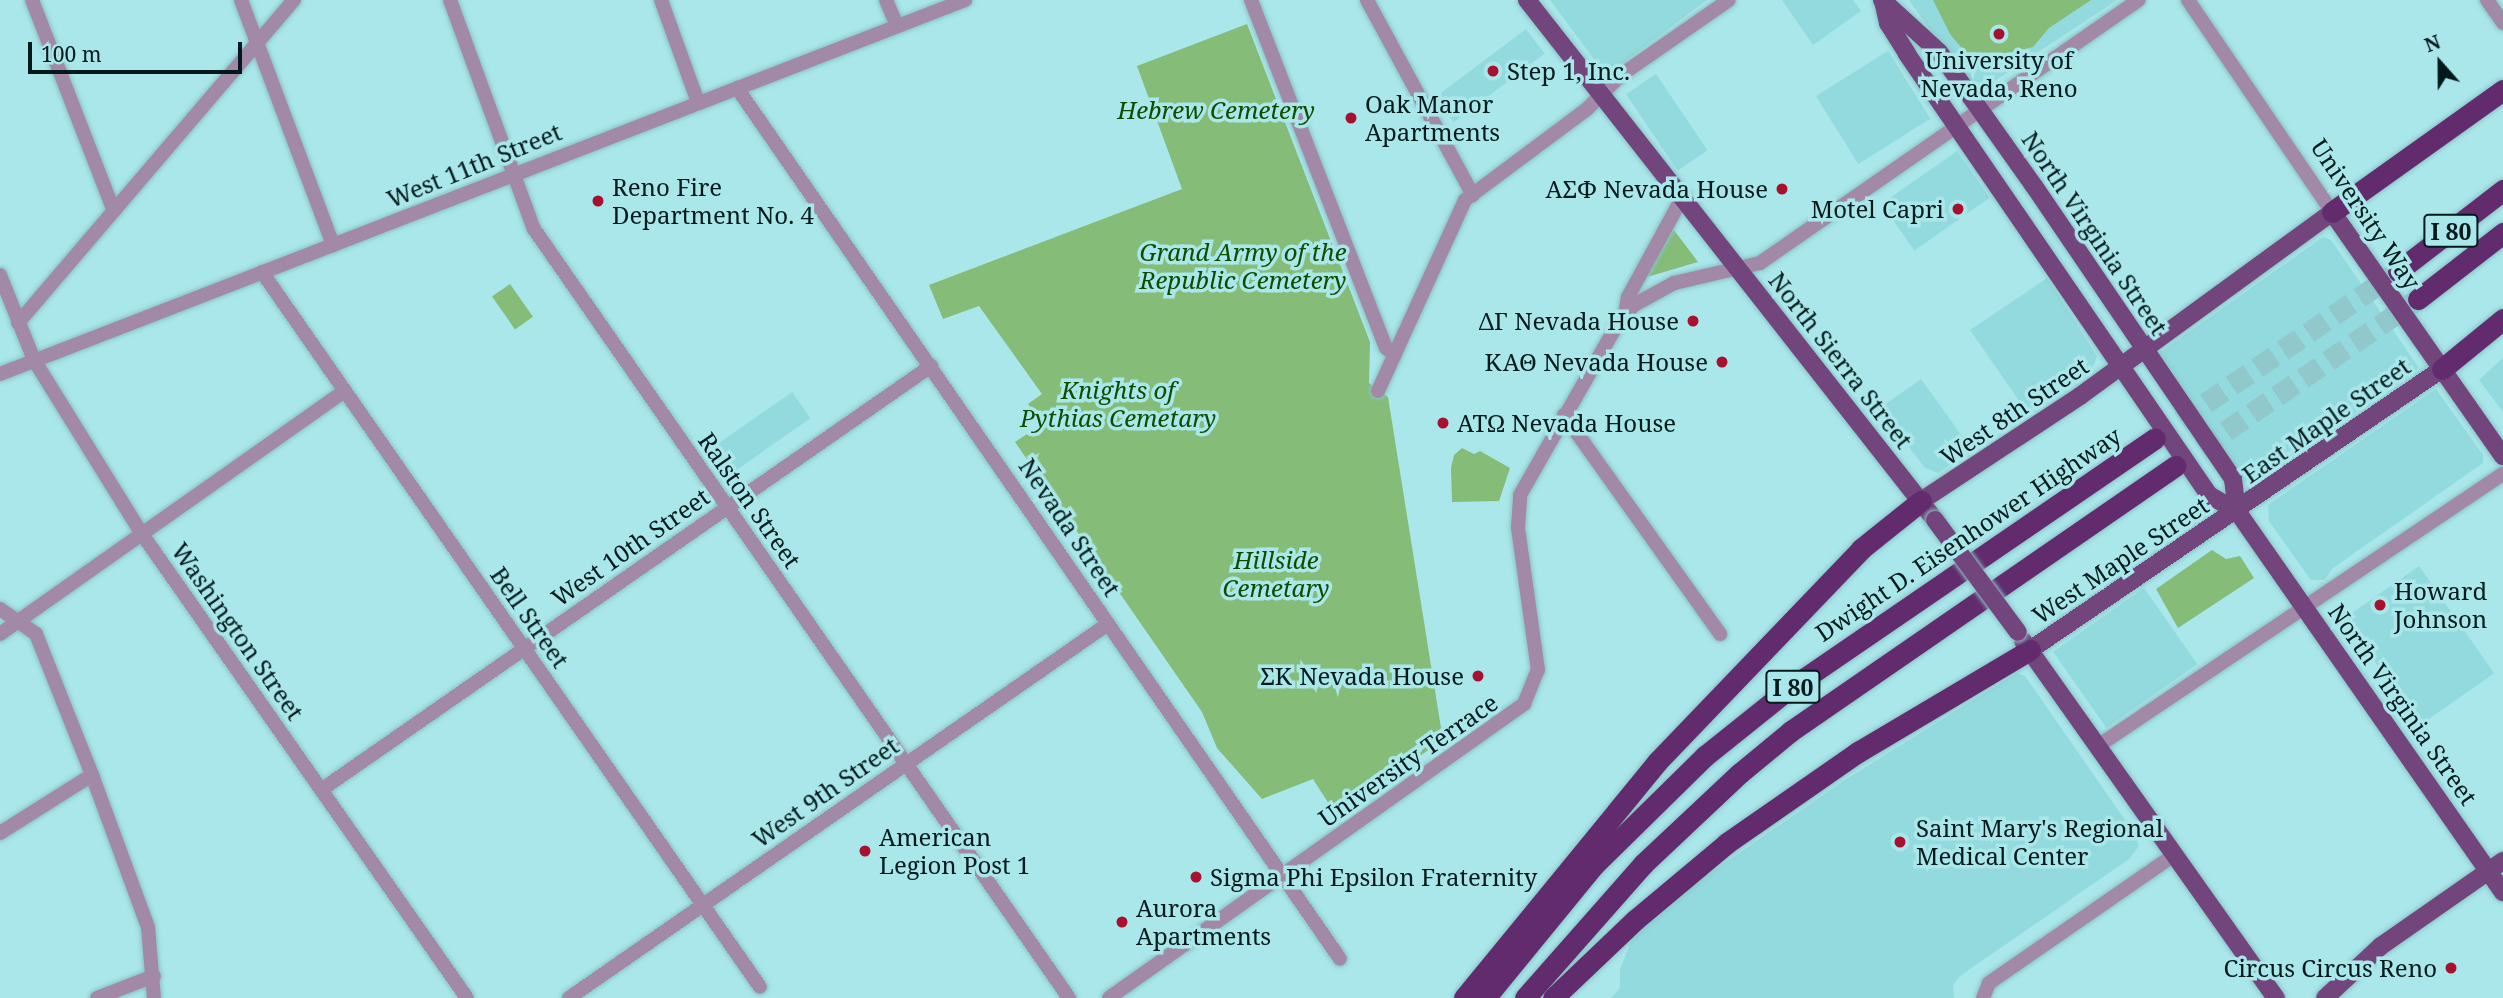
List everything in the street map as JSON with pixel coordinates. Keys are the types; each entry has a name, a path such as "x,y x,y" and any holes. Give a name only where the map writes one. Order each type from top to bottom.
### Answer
{"highway":[{"path":"2332,212 2503,90"},
{"name":"I 80","path":"2398,271 2503,190"},
{"name":"I 80","path":"2418,299 2503,233"},
{"path":"2442,369 2503,319"},
{"name":"Dwight D. Eisenhower Highway","path":"1485,998 1594,865 1705,756 1786,691 2155,438"},
{"name":"I 80","path":"1525,998 1643,864 1740,772 1791,731 2175,466"},
{"path":"1464,998 1667,751 1861,549 1921,501"},
{"path":"1553,998 1635,920 1727,843 1858,752 2030,650"}],"main road":[{"name":"North Sierra Street","path":"1527,0 1921,501 2018,632 2276,998"},
{"name":"North Virginia Street","path":"1883,1 1888,23 1968,119 2133,357 2209,495 2237,510 2496,866 2503,892"},
{"name":"North Virginia Street","path":"1883,1 1939,52 1968,119 2133,357 2233,478 2237,510"},
{"name":"West 8th Street","path":"1921,501 2133,357 2332,212"},
{"name":"University Way","path":"2332,212 2503,456"},
{"name":"East Maple Street","path":"2237,510 2442,369"},
{"name":"West Maple Street","path":"2030,650 2237,510"},
{"path":"2325,998 2381,946 2496,866"}],"street":[{"path":"32,0 114,211"},
{"path":"241,0 333,245"},
{"path":"18,323 294,0"},
{"name":"Ralston Street","path":"450,0 514,174 519,198 534,229 1069,998"},
{"path":"887,0 897,26"},
{"name":"West 11th Street","path":"0,374 965,0"},
{"path":"1251,0 1386,348 1395,355"},
{"path":"1367,0 1473,195"},
{"path":"1378,391 1460,206 1601,95 1620,75 1729,0"},
{"path":"1740,270 1766,260 2139,0"},
{"name":"University Way","path":"2188,0 2332,212"},
{"path":"2487,0 2503,23"},
{"path":"667,2 698,102"},
{"name":"Nevada Street","path":"737,88 1339,959"},
{"path":"1625,314 1628,297 1682,198"},
{"name":"University Terrace","path":"1109,998 1497,727 1532,692 1538,670 1518,510 1526,481 1625,314 1663,287 1740,270"},
{"name":"Bell Street","path":"262,272 760,986"},
{"name":"Washington Street","path":"0,275 34,360 142,534 467,998"},
{"name":"West 10th Street","path":"321,790 931,366"},
{"path":"0,634 345,391"},
{"path":"1564,415 1720,635"},
{"path":"2098,746 2503,474"},
{"path":"0,608 36,634 92,775 139,899 154,976 154,998"},
{"name":"West 9th Street","path":"569,998 1108,624"},
{"path":"0,833 92,775"},
{"path":"1983,995 2174,855"},
{"path":"97,998 154,976"}],"shaded area":[{"path":"1550,0 1707,0 1612,71 1599,66"},
{"path":"1782,0 1853,0 1861,11 1813,45"},
{"name":"University of Nevada, Reno","path":"1909,0 2117,0 1981,90 1968,85"},
{"path":"1526,29 1545,54 1454,122 1435,98"},
{"path":"1888,51 1930,119 1858,164 1816,96"},
{"path":"1656,74 1707,150 1678,170 1626,94"},
{"path":"1957,151 1990,198 1914,250 1882,204"},
{"path":"2323,237 2331,240 2419,368 2249,487 2158,354"},
{"path":"2047,278 2097,356 2094,365 2027,412 1970,330"},
{"path":"2503,358 2503,412 2479,380"},
{"path":"1921,379 1972,450 1938,473 1925,468 1879,409"},
{"path":"2436,389 2483,455 2483,463 2333,568 2324,580 2311,580 2269,521 2268,505"},
{"path":"792,392 810,418 734,472 716,445"},
{"path":"2419,566 2494,673 2420,726 2344,618"},
{"path":"2144,588 2197,664 2106,728 2053,652"},
{"name":"Saint Mary's Regional Medical Center","path":"2017,673 2025,676 2134,833 2139,846 2129,859 1960,976 1953,985 1954,998 1611,998 1620,988 1620,970 1634,933 1670,901 1845,780"}],"green space":[{"path":"1933,0 2091,0 2049,28 2033,47 2003,54 1965,52 1950,34"},
{"name":"Hillside Cemetary","path":"1247,24 1370,342 1369,383 1388,397 1441,728 1484,711 1336,815 1313,779 1262,799 1217,748 1202,712 1015,442 1042,424 1028,404 1042,394 979,306 943,319 929,285 1182,189 1137,66"},
{"path":"1674,230 1698,262 1647,277 1672,231"},
{"path":"510,284 533,317 515,329 492,297"},
{"path":"1462,448 1474,454 1480,451 1510,468 1499,501 1452,502 1451,468 1454,455"},
{"path":"2212,550 2226,559 2240,556 2254,578 2178,628 2156,589"}],"tunnel":[{"path":"2155,438 2398,271"},
{"path":"2175,466 2418,299"}],"place":[{"name":"University of Nevada, Reno","path":"1999,34"},
{"name":"Step 1, Inc.","path":"1493,71"},
{"name":"Oak Manor Apartments","path":"1351,118"},
{"name":"ΑΣΦ Nevada House","path":"1782,189"},
{"name":"Reno Fire Department No. 4","path":"598,201"},
{"name":"Motel Capri","path":"1958,209"},
{"name":"ΔΓ Nevada House","path":"1693,321"},
{"name":"ΚΑΘ Nevada House","path":"1722,362"},
{"name":"ΑΤΩ Nevada House","path":"1443,423"},
{"name":"Howard Johnson","path":"2380,605"},
{"name":"ΣΚ Nevada House","path":"1478,676"},
{"name":"Saint Mary's Regional Medical Center","path":"1900,842"},
{"name":"American Legion Post 1","path":"865,851"},
{"name":"Sigma Phi Epsilon Fraternity","path":"1196,877"},
{"name":"Aurora Apartments","path":"1122,922"},
{"name":"Circus Circus Reno","path":"2451,968"}],"park label":[{"name":"Hebrew Cemetery","path":"1216,110"},
{"name":"Grand Army of the Republic Cemetery","path":"1243,266"},
{"name":"Knights of Pythias Cemetary","path":"1118,404"}]}
